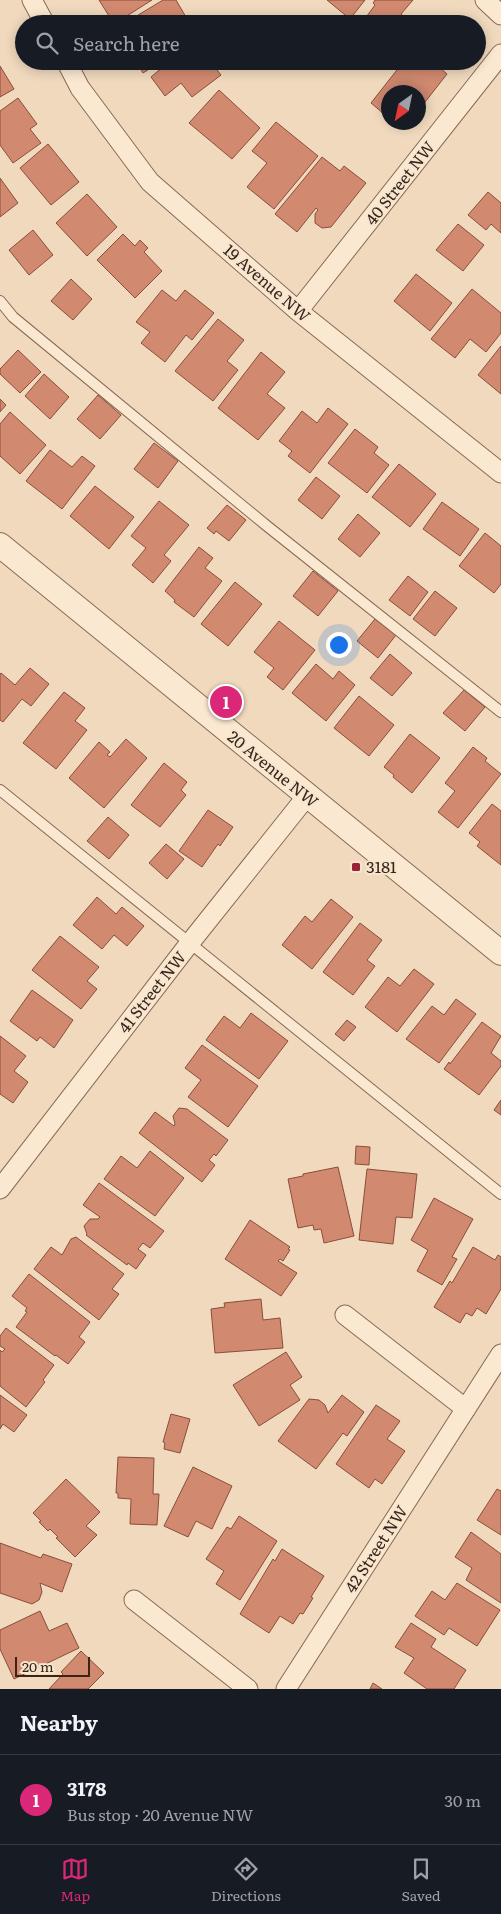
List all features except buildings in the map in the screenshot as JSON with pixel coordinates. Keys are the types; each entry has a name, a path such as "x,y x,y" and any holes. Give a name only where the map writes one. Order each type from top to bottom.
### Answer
{"street":[{"path":"32,0 40,15"},
{"path":"485,0 501,14"},
{"name":"40 Street NW","path":"298,311 501,54"},
{"name":"19 Avenue NW","path":"71,70 80,88 150,182 298,311 501,473"},
{"name":"20 Avenue NW","path":"0,545 501,953"},
{"name":"41 Street NW","path":"0,1189 307,796"},
{"path":"345,1315 466,1409"},
{"name":"42 Street NW","path":"286,1689 501,1354"},
{"path":"134,1600 248,1689"}],"lane":[{"path":"0,302 13,317 260,520 501,712"},
{"path":"0,790 501,1194"}],"place":[{"name":"3178","path":"226,702"},
{"name":"3181","path":"356,867"}]}
